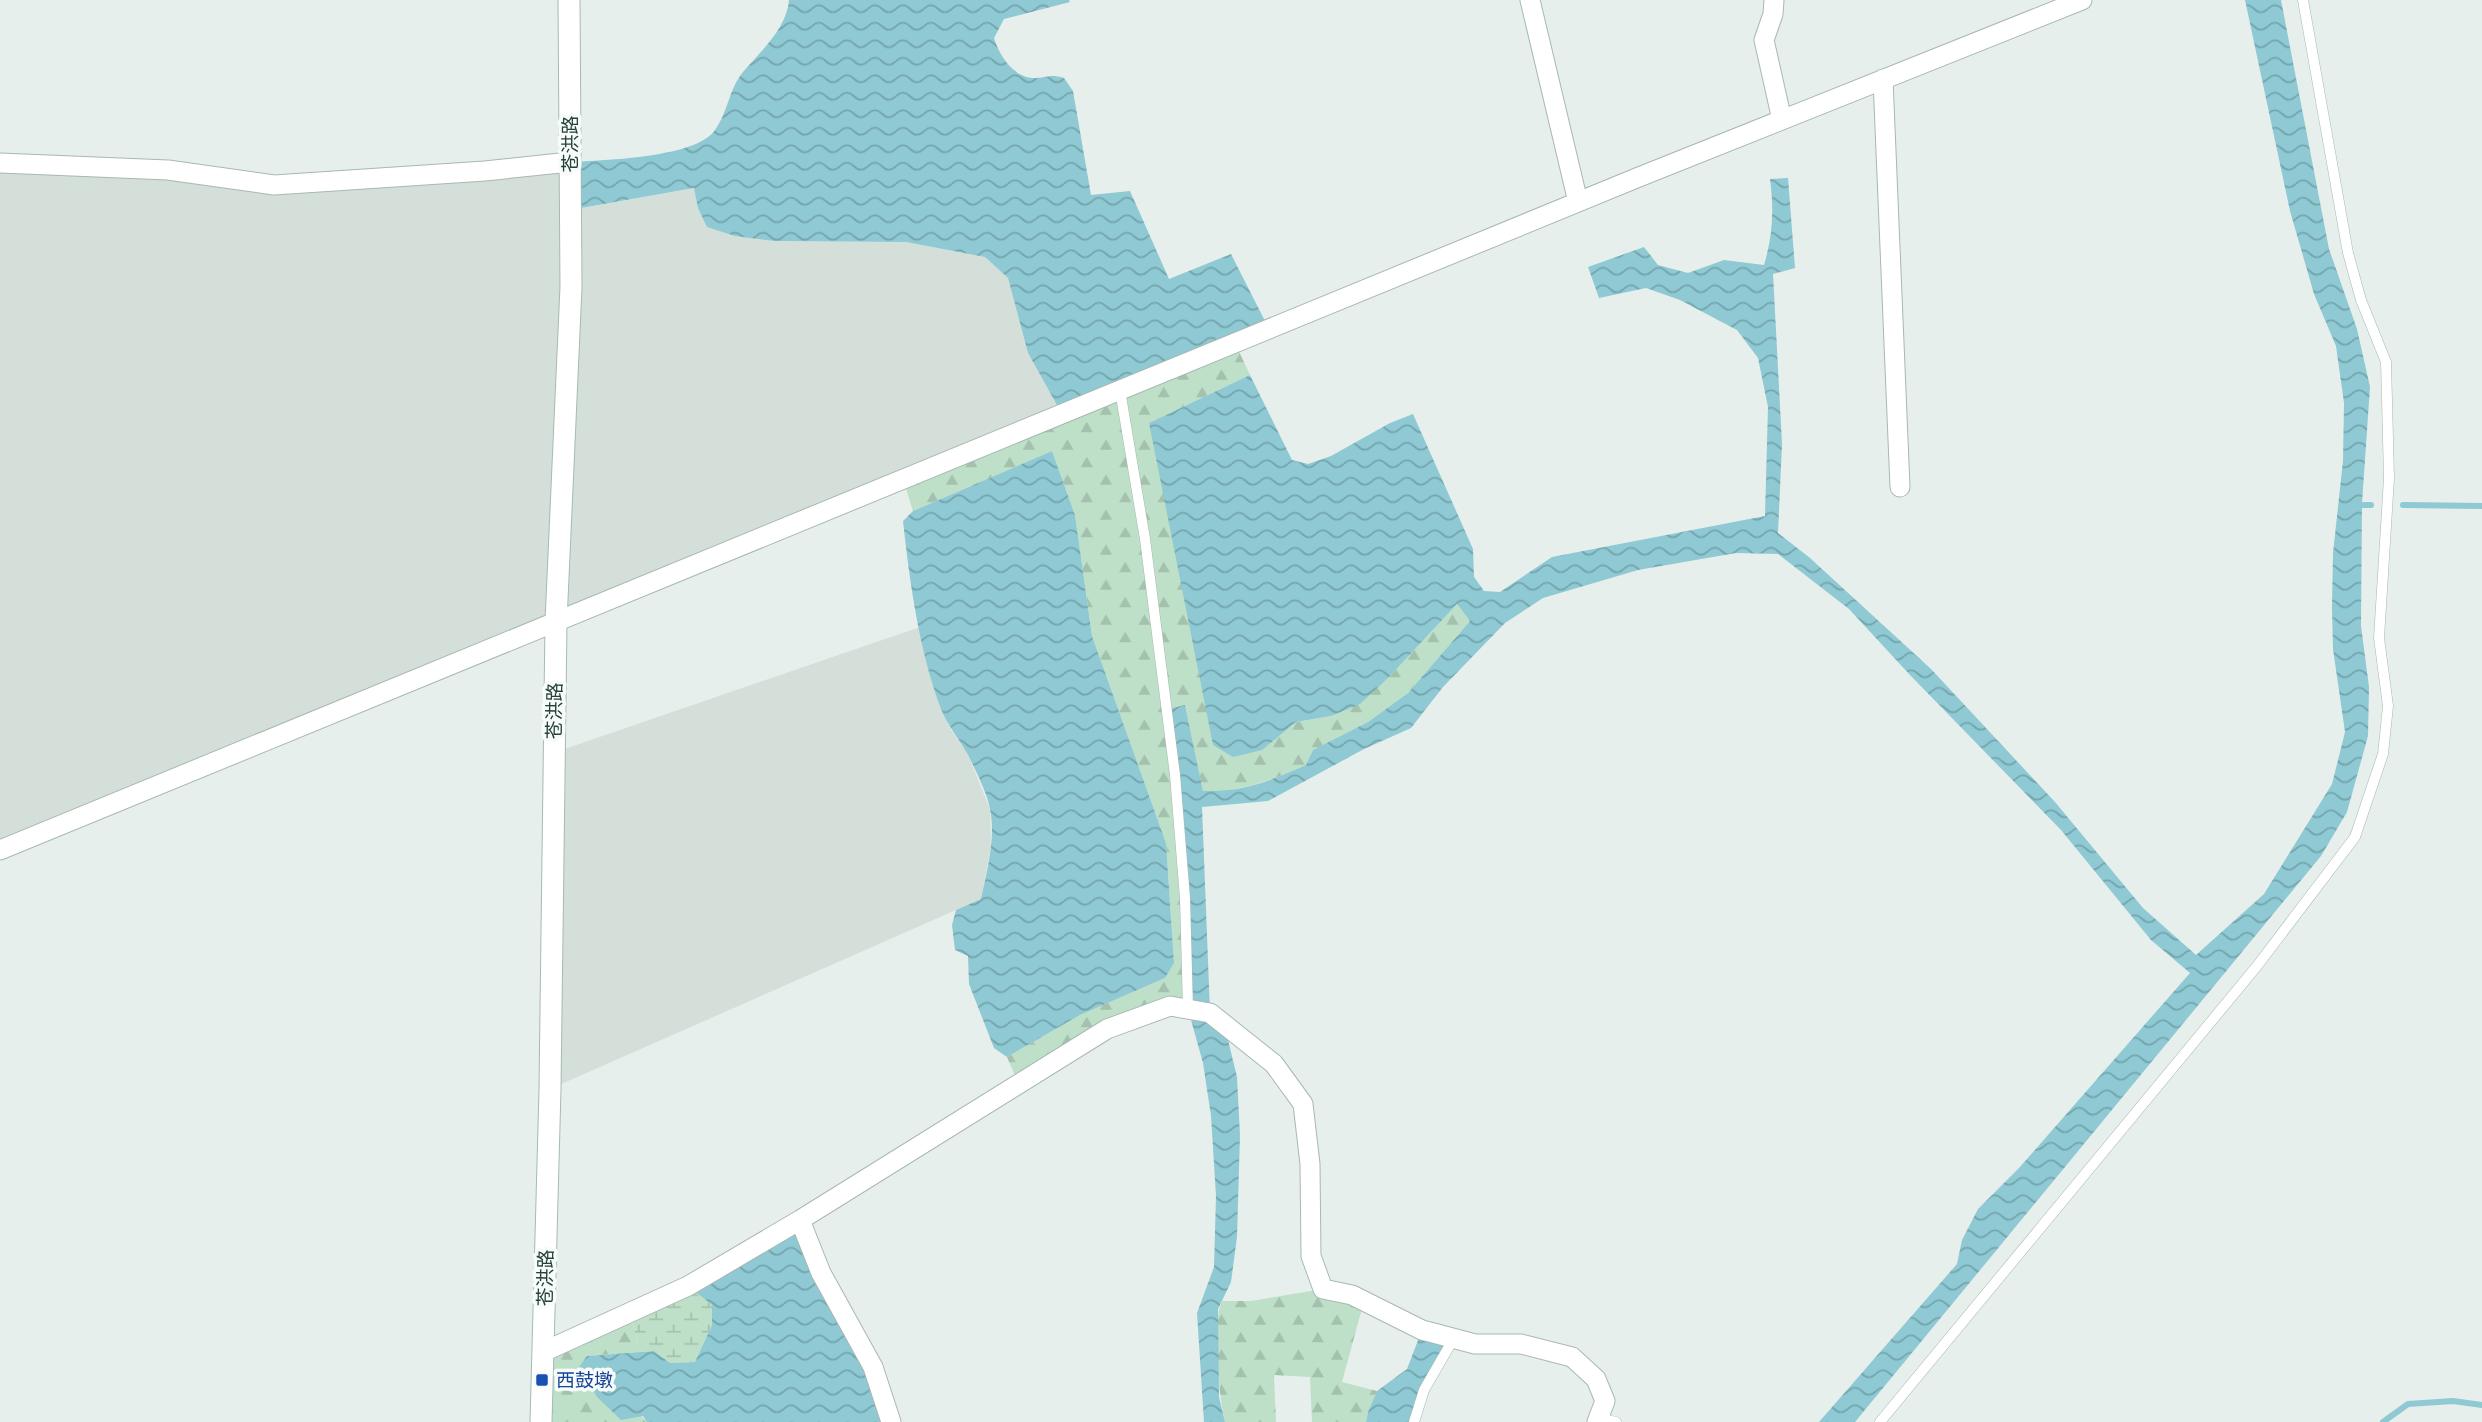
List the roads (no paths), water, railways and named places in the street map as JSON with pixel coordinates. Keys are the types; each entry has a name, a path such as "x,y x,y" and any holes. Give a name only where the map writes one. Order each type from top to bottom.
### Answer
{"main road":[{"name":"苍洪路","path":"541,1422 547,1350 558,621 571,287 571,0"},
{"path":"558,621 576,264 571,0"},
{"path":"547,1350 549,1422"}],"street":[{"path":"1530,0 1578,202"},
{"path":"1774,0 1765,40 1782,120"},
{"path":"0,850 1578,202 2082,0"},
{"path":"1883,79 1900,487"},
{"path":"0,163 167,170 274,185 485,171 570,162"},
{"path":"547,1350 688,1286 800,1220 1107,1029 1170,1006 1210,1013 1274,1064 1303,1104 1310,1164 1311,1256 1322,1289 1352,1295 1423,1330 1475,1344 1521,1344 1572,1357 1597,1379 1605,1401 1604,1421"},
{"path":"800,1220 821,1273 873,1367 891,1422"}],"lane":[{"path":"1880,1422 2257,966 2347,848 2355,837 2383,754 2388,706 2379,638 2389,478 2386,362 2361,300 2348,253 2304,0"},
{"path":"1120,390 1145,539 1175,775 1185,898 1188,1009"},
{"path":"1414,1422 1424,1390 1454,1338"}],"water":[{"path":"789,0 1069,0 1070,2 1004,19 994,38 1004,59 1021,75 1064,78 1073,91 1091,195 1130,191 1169,279 1231,254 1269,329 1062,414 1028,353 1008,278 985,257 906,242 775,241 735,236 707,227 698,208 694,188 570,210 570,162 670,152 689,147 715,130 738,79 778,30"},
{"path":"2245,0 2281,0 2329,249 2357,329 2370,387 2362,503 2361,626 2369,687 2368,736 2347,812 2321,856 1855,1422 1819,1422 1957,1264 1962,1240 1978,1209 2019,1168 2190,973 2151,940 2061,830 1849,609 1778,554 1736,553 1638,570 1543,598 1505,623 1443,687 1411,728 1364,749 1268,801 1202,807 1210,1012 1228,1040 1237,1077 1240,1135 1237,1237 1231,1282 1218,1309 1219,1397 1225,1422 1204,1422 1197,1313 1214,1267 1216,1196 1211,1116 1203,1063 1188,1009 1185,898 1167,709 1185,705 1203,791 1231,790 1256,784 1306,765 1313,750 1368,722 1408,693 1470,621 1457,604 1360,704 1331,716 1296,722 1262,750 1233,757 1213,745 1149,423 1250,375 1292,460 1308,464 1331,456 1390,423 1413,414 1473,549 1474,577 1484,591 1500,592 1552,557 1765,516 1768,407 1758,358 1737,330 1680,300 1646,288 1599,298 1588,267 1644,247 1658,265 1688,273 1724,260 1764,265 1772,222 1770,179 1788,178 1795,268 1773,274 1782,444 1778,533 1810,558 1931,669 2055,802 2143,908 2196,955 2264,894 2332,784 2345,732 2333,649 2332,607 2333,553 2343,461 2344,403 2336,346 2314,294 2290,211"},
{"path":"1052,451 1075,515 1092,636 1166,843 1174,963 1165,978 1080,1015 1007,1057 994,1048 969,984 968,956 955,950 952,925 956,910 981,899 992,832 989,803 968,755 944,715 933,687 916,616 903,521 913,511"},
{"path":"800,1220 891,1422 647,1422 643,1416 621,1420 597,1397 579,1367 587,1356 654,1351 670,1363 695,1362 712,1325 712,1305 688,1286"},
{"path":"1422,1330 1454,1338 1424,1390 1414,1422 1366,1422 1377,1391 1407,1369"}],"waterway":[{"path":"2355,505 2371,505"},
{"path":"2403,505 2482,506"},
{"path":"2383,1422 2408,1404 2453,1401 2482,1405"}],"place":[{"name":"西鼓墩","path":"542,1380"}]}
